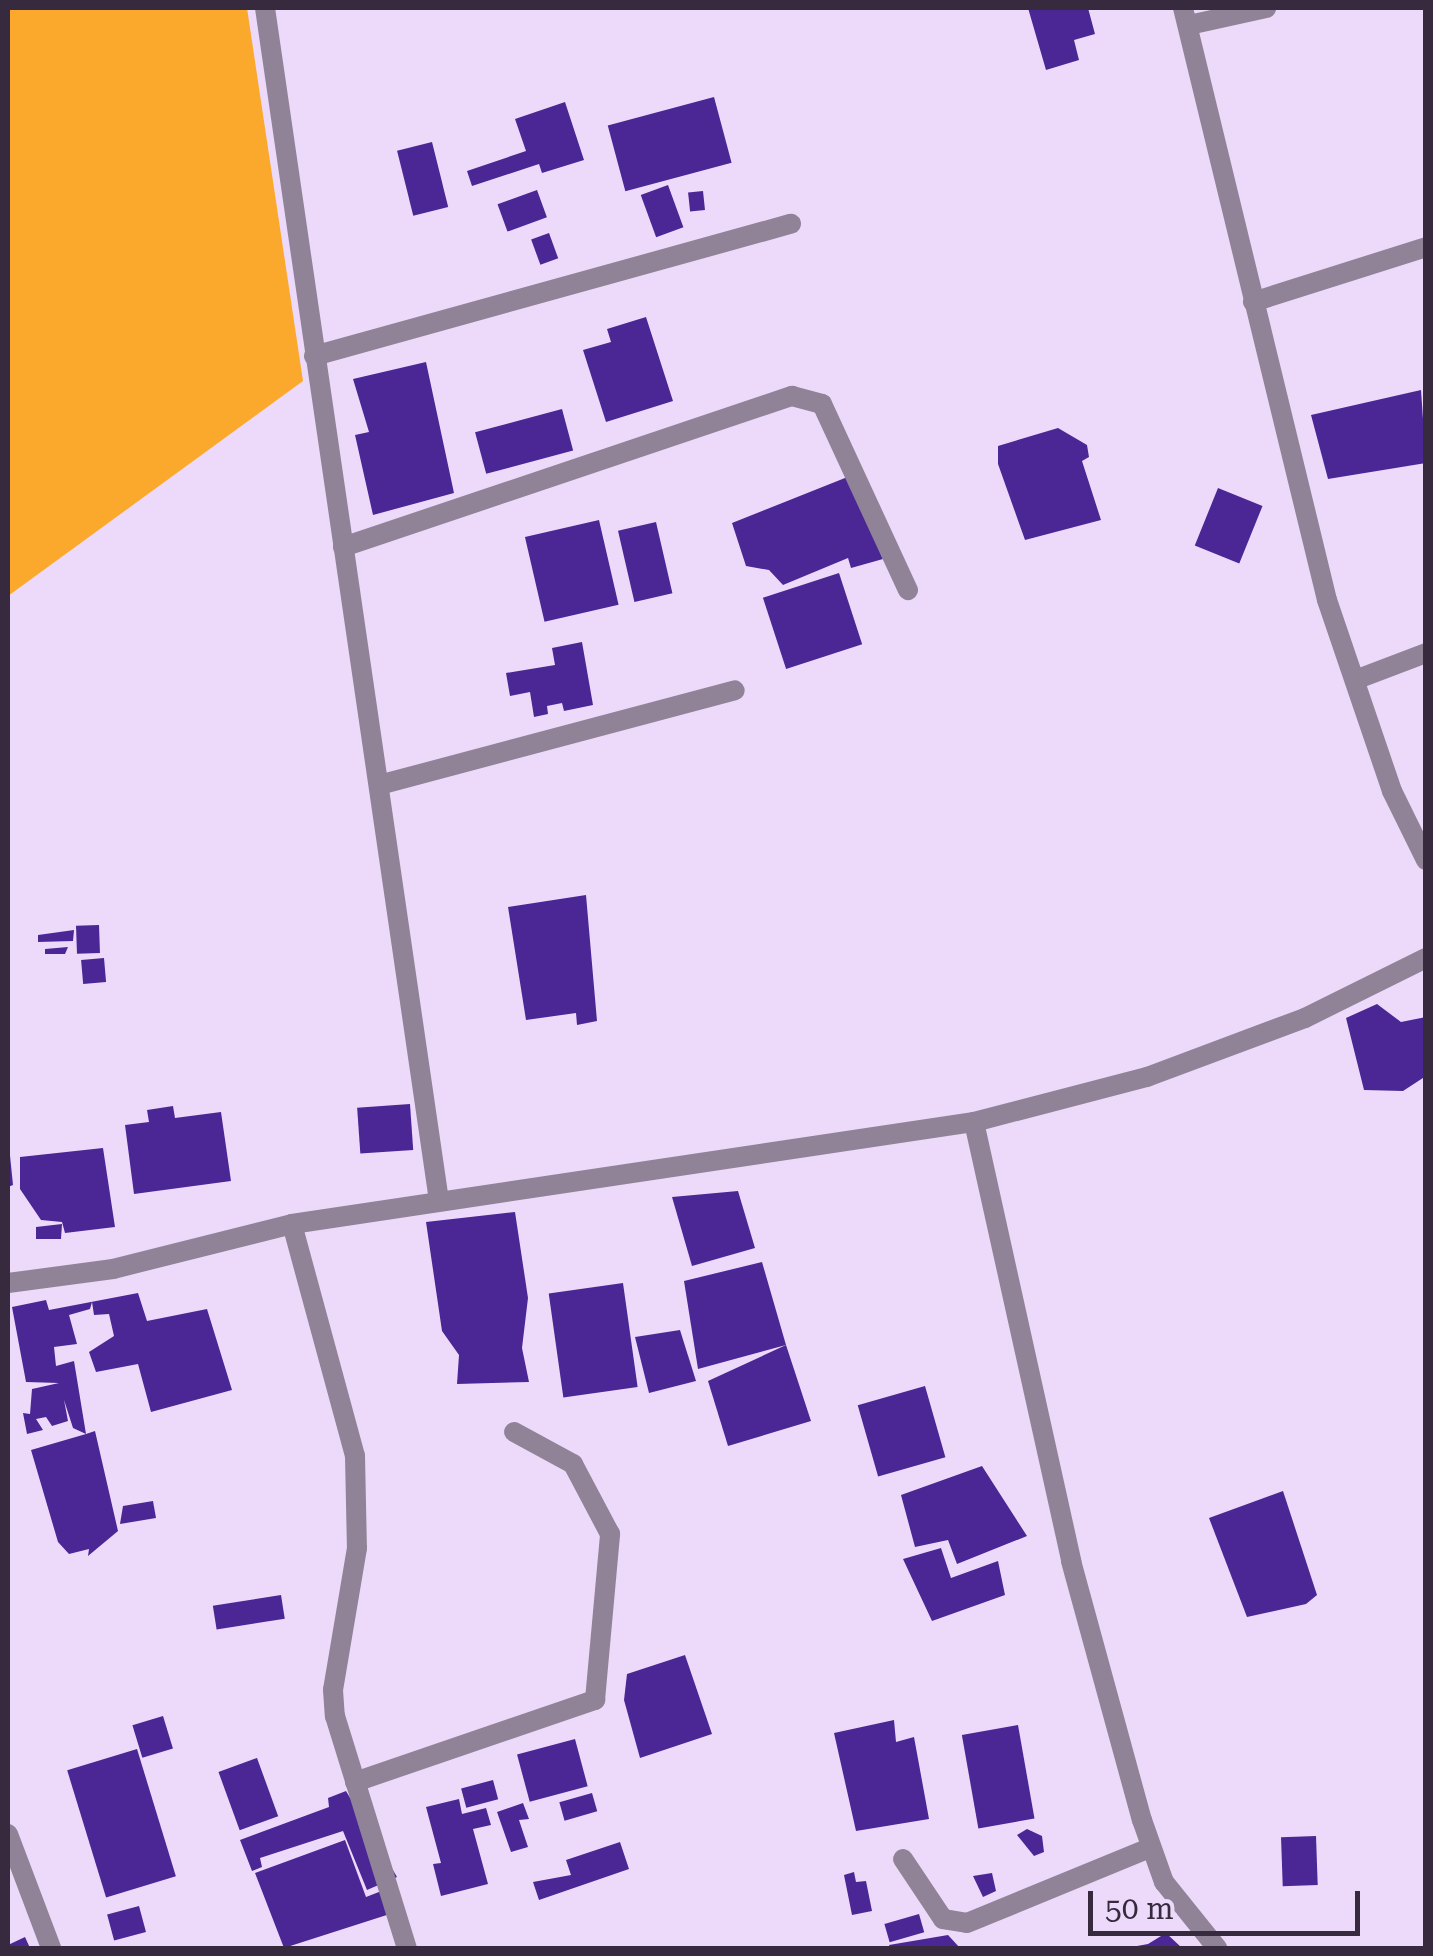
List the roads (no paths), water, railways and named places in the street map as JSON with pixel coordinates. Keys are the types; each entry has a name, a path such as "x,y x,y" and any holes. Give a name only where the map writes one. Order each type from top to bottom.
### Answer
{"street":[{"path":"265,8 439,1201"},
{"path":"1266,8 1186,16 1327,600 1392,791 1426,860"},
{"path":"314,356 791,224"},
{"path":"1253,302 1426,247"},
{"path":"342,547 792,396 822,404 908,590"},
{"path":"1355,680 1426,653"},
{"path":"379,784 735,690"},
{"path":"8,1283 113,1269 292,1224 974,1122 1147,1077 1304,1018 1426,958"},
{"path":"974,1122 1071,1562 1150,1848 1171,1893 1217,1948"},
{"path":"292,1224 355,1456 357,1548 333,1690 355,1782 407,1948"},
{"path":"355,1782 595,1700 610,1534 574,1464 514,1432"},
{"path":"8,1834 52,1948"},
{"path":"903,1859 943,1919 967,1924 1150,1848"}]}
